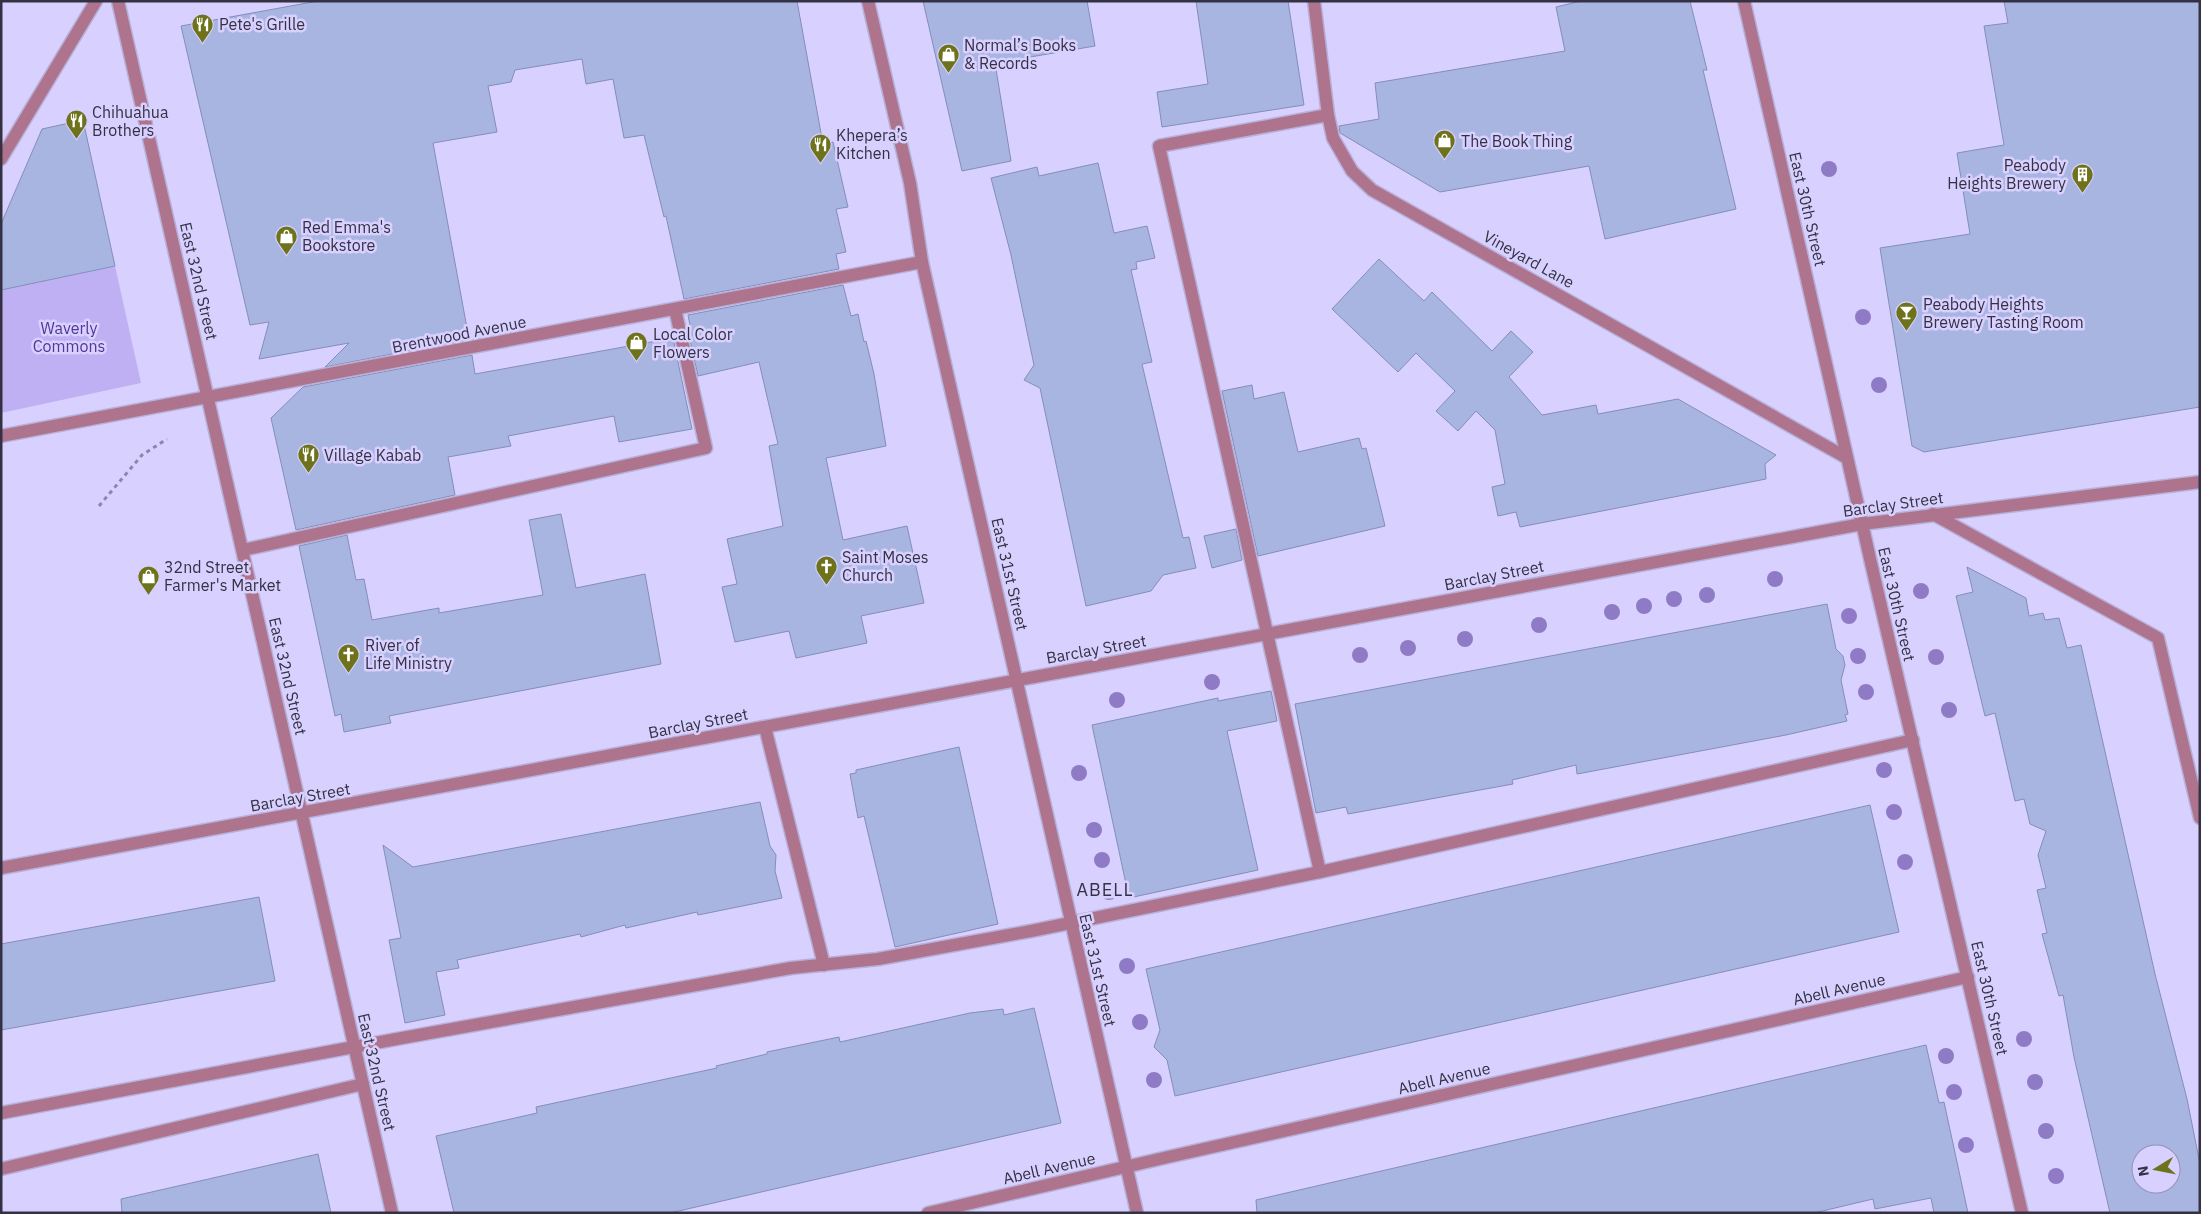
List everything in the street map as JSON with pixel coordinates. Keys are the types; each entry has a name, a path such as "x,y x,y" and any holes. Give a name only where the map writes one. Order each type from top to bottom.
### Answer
{"street":[{"path":"1,159 96,1"},
{"name":"East 32nd Street","path":"118,1 392,1213"},
{"name":"East 31st Street","path":"868,1 910,183 922,262 1137,1213"},
{"name":"Vineyard Lane","path":"1314,1 1328,115 1333,138 1352,171 1372,190 1847,458"},
{"name":"East 30th Street","path":"1744,1 1862,524 2022,1213"},
{"path":"1320,872 1159,146 1328,115"},
{"name":"Brentwood Avenue","path":"1,436 922,262"},
{"path":"243,550 706,448 675,310"},
{"name":"Barclay Street","path":"1,868 1862,524 2200,482"},
{"path":"1933,514 2158,638 2200,818"},
{"path":"765,726 824,965"},
{"path":"1,1113 791,968 878,959 1070,923 1320,872 1913,740"},
{"name":"Abell Avenue","path":"928,1213 1127,1166 1968,977"},
{"path":"1,1170 363,1084"}],"path":[{"path":"99,506 142,455 167,439"}],"green space":[{"name":"Waverly Commons","path":"115,266 141,383 1,413 1,290"}],"building":[{"path":"318,1 797,1 823,144 833,142 848,207 836,209 846,252 836,254 839,269 684,299 666,216 664,217 644,135 624,138 613,79 586,84 582,59 515,70 511,82 488,86 497,132 433,143 469,339 325,367 349,343 259,359 269,322 250,325 181,26"},
{"path":"923,1 1087,1 1095,46 995,63 1011,161 962,171"},
{"path":"1196,1 1288,1 1304,105 1162,127 1157,92 1208,84"},
{"path":"1581,1 1690,1 1707,70 1703,70 1736,209 1605,239 1589,166 1440,192 1340,133 1339,126 1379,119 1375,83 1565,51 1556,7"},
{"name":"Peabody Heights Brewery","path":"2004,1 2200,1 2200,407 1924,452 1912,446 1880,248 1970,234 1957,153 2004,145 1984,26 2008,23"},
{"path":"83,120 115,266 1,290 1,224 42,129"},
{"path":"1098,163 1114,233 1147,226 1155,258 1136,262 1137,269 1131,270 1152,362 1142,364 1183,538 1189,537 1196,568 1163,575 1151,591 1086,606 1040,388 1024,380 1034,365 1011,255 991,178 1037,167 1039,176"},
{"path":"1379,259 1424,301 1432,292 1492,351 1511,331 1533,352 1509,377 1542,415 1596,405 1598,414 1678,399 1776,455 1765,464 1766,479 1520,527 1516,512 1498,516 1492,487 1505,484 1495,430 1476,411 1458,431 1436,411 1455,391 1416,353 1398,372 1332,309"},
{"path":"843,285 851,316 858,314 864,342 866,341 874,374 886,446 826,458 843,540 907,526 924,603 861,616 867,643 796,658 789,631 735,642 722,587 737,584 727,539 783,526 769,446 778,444 759,362 698,376 689,335 692,335 688,315"},
{"path":"673,338 692,429 619,442 614,416 508,436 511,446 448,457 455,495 296,530 271,418 303,387 472,355 475,374"},
{"path":"1252,385 1254,399 1284,392 1298,452 1359,438 1362,449 1366,448 1385,526 1258,556 1222,391"},
{"path":"561,514 576,588 645,574 661,664 389,716 391,723 344,732 341,714 335,716 299,546 347,535 356,580 364,579 372,620 439,608 439,613 543,595 529,520"},
{"path":"1236,529 1242,560 1212,568 1204,536"},
{"path":"1967,567 2026,598 2029,616 2043,613 2045,620 2059,618 2067,648 2081,645 2155,974 2187,1099 2200,1164 2200,1213 2110,1213 2074,1057 2063,995 2059,996 2042,934 2047,933 2037,890 2046,888 2038,855 2046,831 2030,824 2024,799 2015,801 1995,713 1985,716 1956,596 1973,592"},
{"path":"1827,604 1836,649 1843,656 1845,665 1841,680 1848,714 1845,715 1847,721 1786,735 1577,774 1576,765 1512,780 1513,784 1348,814 1346,807 1316,813 1295,704"},
{"path":"1271,691 1277,721 1227,731 1258,870 1129,898 1092,725 1218,698 1218,701"},
{"path":"959,747 998,924 895,947 864,816 858,818 850,774 856,773 856,770"},
{"path":"760,802 770,846 776,855 775,871 782,898 698,915 697,912 626,928 625,925 581,937 580,934 457,960 459,968 436,972 445,1015 405,1023 389,940 401,938 383,845 413,867"},
{"path":"1870,805 1899,932 1175,1096 1167,1060 1154,1047 1160,1030 1146,969"},
{"path":"259,897 275,981 1,1030 1,944"},
{"path":"1034,1008 1061,1123 670,1213 454,1213 436,1136 537,1113 536,1107 717,1068 716,1066 767,1054 767,1052 839,1037 840,1042 970,1013 1003,1009 1004,1015"},
{"path":"1926,1045 1939,1103 1944,1102 1968,1213 1934,1213 1931,1198 1875,1209 1873,1199 1814,1213 1257,1213 1256,1200"},
{"path":"318,1154 331,1213 122,1213 121,1199"}],"place":[{"name":"Pete's Grille","path":"203,43"},
{"name":"Normal’s Books & Records","path":"948,73"},
{"name":"Chihuahua Brothers","path":"76,140"},
{"name":"The Book Thing","path":"1445,160"},
{"name":"Khepera’s Kitchen","path":"820,163"},
{"name":"Peabody Heights Brewery","path":"2082,193"},
{"name":"Red Emma's Bookstore","path":"286,255"},
{"name":"Peabody Heights Brewery Tasting Room","path":"1907,332"},
{"name":"Local Color Flowers","path":"637,362"},
{"name":"Village Kabab","path":"308,474"},
{"name":"Saint Moses Church","path":"826,585"},
{"name":"32nd Street Farmer's Market","path":"148,595"},
{"name":"River of Life Ministry","path":"349,673"}],"district":[{"name":"ABELL","path":"1105,890"}]}
